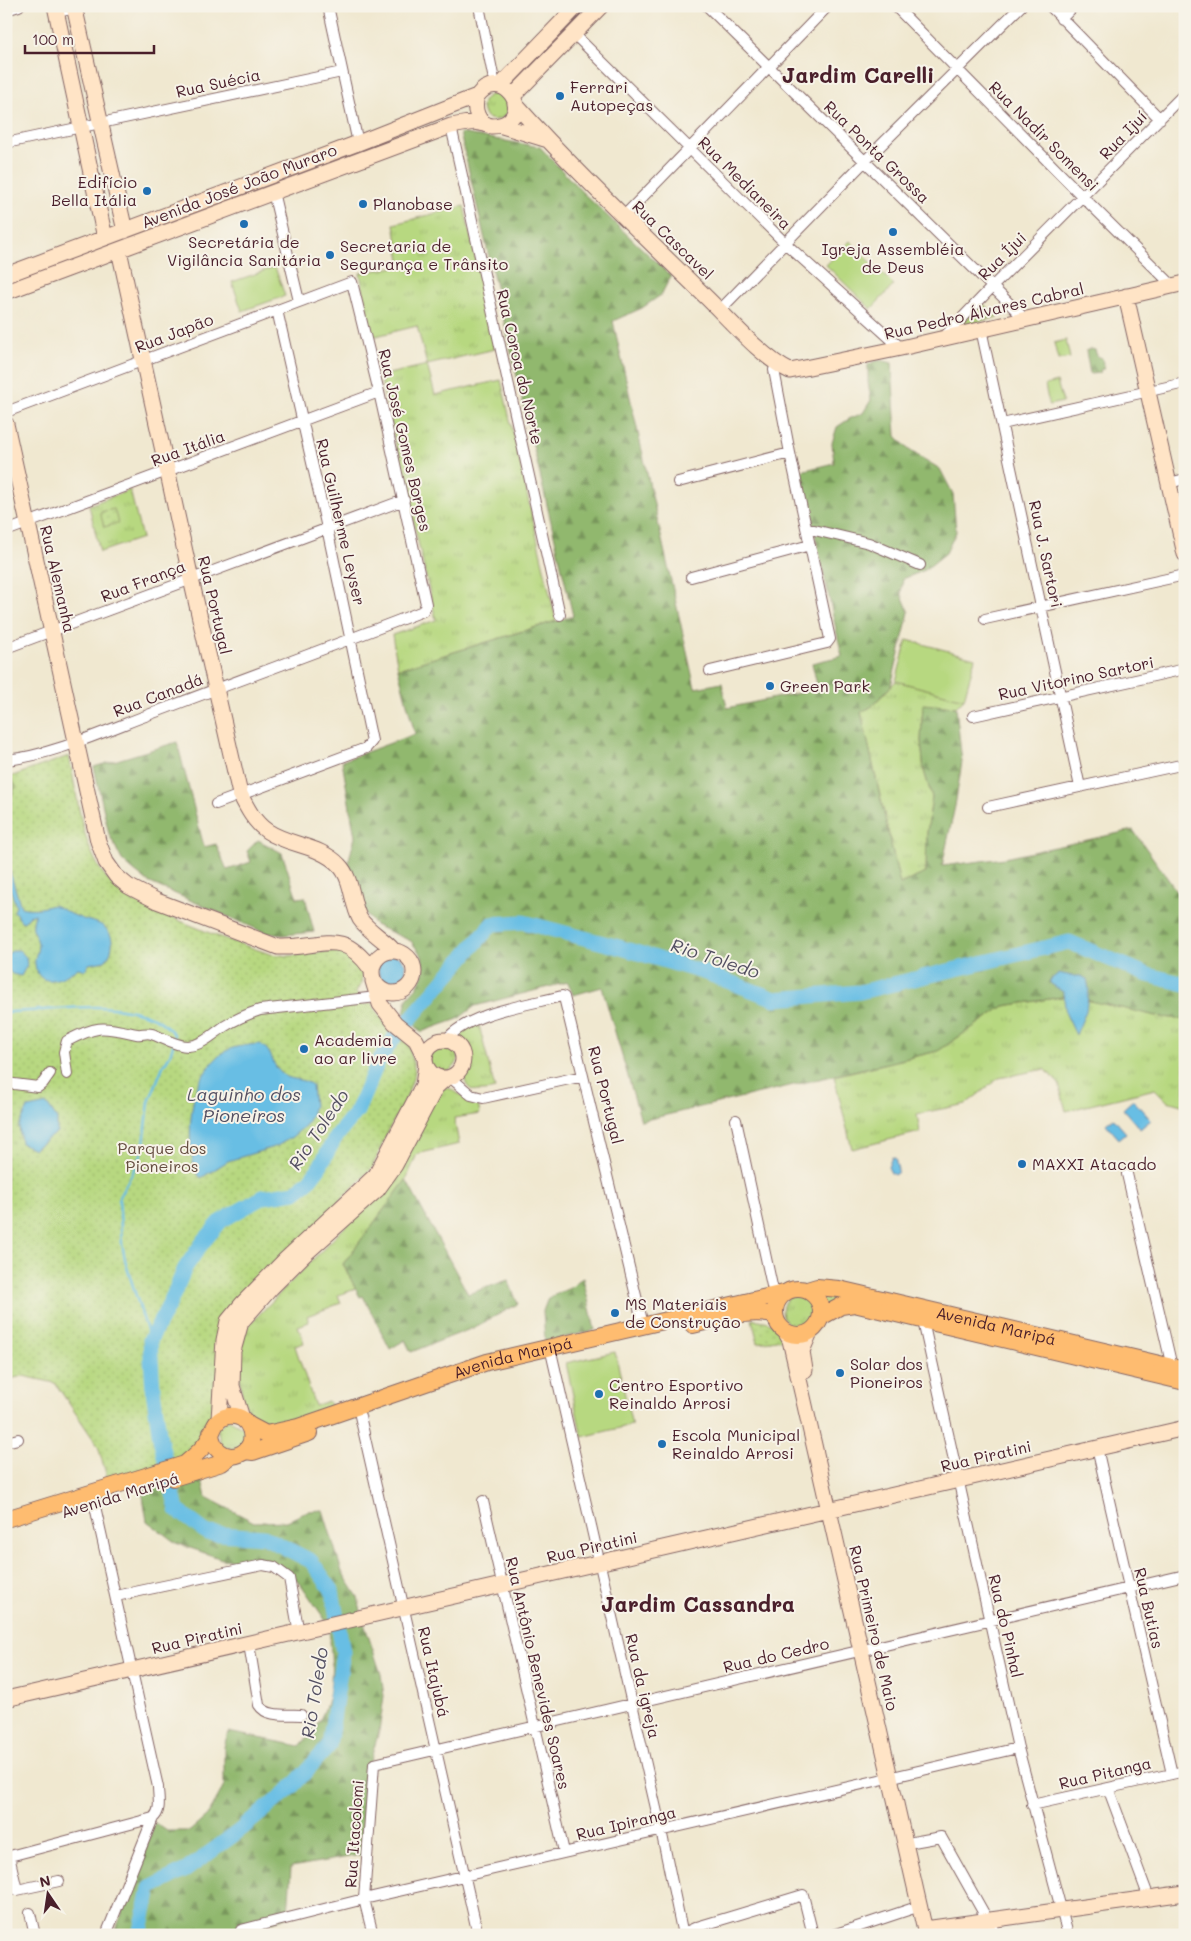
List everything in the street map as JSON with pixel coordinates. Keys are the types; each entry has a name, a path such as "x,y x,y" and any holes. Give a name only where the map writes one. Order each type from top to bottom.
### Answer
{"main road":[{"name":"Avenida Maripá","path":"807,1290 817,1287 839,1289 925,1315 1185,1382"},
{"path":"791,1289 807,1290 819,1301 821,1317 810,1332 795,1335 780,1327 774,1315 777,1299 779,1294 791,1289"},
{"name":"Avenida Maripá","path":"245,1422 266,1434 298,1426 487,1362 779,1294"},
{"name":"Avenida Maripá","path":"821,1317 841,1306 854,1304 925,1315 1178,1369"},
{"name":"Avenida Maripá","path":"6,1520 93,1498 186,1469 222,1463 238,1454 253,1452 504,1368 740,1314 760,1312 774,1315"},
{"path":"233,1415 245,1422 252,1438 250,1445 238,1454 219,1452 214,1447 215,1426 233,1415"},
{"name":"Avenida Maripá","path":"186,1469 209,1440 215,1426"},
{"name":"Avenida Maripá","path":"6,1531 93,1498"}],"street":[{"path":"6,10 19,6"},
{"path":"328,6 358,143"},
{"path":"479,6 497,85 508,90 514,100"},
{"name":"Avenida José João Muraro","path":"6,275 358,143 477,96 481,90 497,85 577,6"},
{"name":"Rua Ponta Grossa","path":"707,6 1026,320"},
{"path":"624,216 828,6"},
{"name":"Rua Nadir Somensi","path":"894,6 1082,197 1179,284"},
{"path":"720,310 864,162 1021,6"},
{"path":"1050,6 1160,119"},
{"path":"1061,19 1074,6"},
{"path":"105,238 56,9 77,7 100,122 125,231"},
{"path":"477,96 475,110 479,119 492,125 505,123 512,117 514,100 598,7"},
{"name":"Rua Medianeira","path":"574,34 785,243 901,348"},
{"name":"Rua Suécia","path":"81,126 342,72"},
{"name":"Rua Ijuí","path":"1082,197 1185,93"},
{"name":"Rua Cascavel","path":"514,100 547,139 624,216 776,364 790,371"},
{"name":"Avenida José João Muraro","path":"6,292 450,126 462,123 492,125"},
{"name":"Rua Cascavel","path":"492,125 547,139"},
{"path":"6,143 81,126"},
{"name":"Rua Coroa do Norte","path":"450,126 560,615"},
{"path":"273,192 299,301"},
{"name":"Rua Íjui","path":"943,338 1082,197"},
{"path":"134,244 189,218 190,214 185,208"},
{"name":"Rua Portugal","path":"119,250 190,579 240,794 248,811 268,832 318,852 340,866 351,889 357,912 365,925 386,941 393,950"},
{"name":"Rua Japão","path":"6,412 352,282"},
{"name":"Rua José Gomes Borges","path":"352,282 404,500 426,604"},
{"name":"Rua Pedro Álvares Cabral","path":"790,371 901,348 1179,284"},
{"path":"1126,296 1185,554"},
{"name":"Rua Guilherme Leyser","path":"240,794 366,748 372,741 327,528 277,310"},
{"name":"Rua J. Sartori","path":"981,329 1080,787"},
{"path":"710,671 827,643 830,639 790,453 774,370 776,364"},
{"path":"1002,424 1185,383"},
{"name":"Rua Itália","path":"6,531 379,392"},
{"name":"Rua Alemanha","path":"6,424 98,841 106,862 116,876 128,886 157,900 278,947 295,948 328,942 343,943 354,949 374,983"},
{"path":"678,482 790,453"},
{"path":"1168,483 1185,479"},
{"name":"Rua França","path":"6,648 404,500"},
{"path":"806,528 869,543 920,565"},
{"path":"691,577 810,545"},
{"path":"985,620 1185,575"},
{"name":"Rua Canadá","path":"6,760 24,758 77,741 423,611 426,604"},
{"name":"Rua Vitorino Sartori","path":"973,716 1185,670"},
{"path":"988,807 1185,764"},
{"path":"216,804 240,794"},
{"path":"245,1422 232,1386 233,1351 241,1322 304,1255 377,1190 395,1166 436,1087 448,1078 457,1073 461,1068 463,1056 457,1045 440,1042 404,1030 394,1008 404,990 413,980 414,966 406,955 393,950 387,951 377,958 374,983 404,1030 425,1062 433,1075 448,1078 471,1095 483,1098 583,1076"},
{"path":"374,983 386,992 392,993 404,990"},
{"path":"66,1074 64,1052 67,1041 90,1030 103,1027 140,1034 148,1032 185,1046 199,1043 227,1025 260,1010 348,999 374,983"},
{"name":"Rua Portugal","path":"440,1042 472,1020 564,997 643,1325"},
{"path":"215,1426 224,1340 228,1321 285,1260 376,1175 423,1085 425,1062 430,1047 440,1042"},
{"path":"6,1083 38,1087 44,1083 50,1074"},
{"path":"736,1120 779,1294"},
{"path":"1127,1174 1178,1369"},
{"name":"Rua do Pinhal","path":"925,1315 958,1481 1018,1748 1068,1935"},
{"name":"Rua Primeiro de Maio","path":"785,1331 790,1340 833,1509 895,1776 920,1906 928,1932"},
{"name":"Rua Primeiro de Maio","path":"810,1332 804,1344 802,1357 833,1509"},
{"name":"Rua da igreja","path":"552,1356 662,1830 681,1934"},
{"name":"Rua Itajubá","path":"360,1416 478,1935"},
{"name":"Rua Piratini","path":"6,1699 1185,1428"},
{"path":"6,1442 18,1439"},
{"name":"Rua Butias","path":"1097,1448 1172,1774"},
{"path":"93,1498 158,1786 158,1810 153,1818 106,1935"},
{"name":"Rua Antônio Benevides Soares","path":"483,1501 564,1852"},
{"path":"116,1596 263,1565 274,1567 288,1578 299,1633"},
{"name":"Rua do Cedro","path":"374,1764 1185,1575"},
{"path":"249,1644 259,1705 262,1709 272,1714 302,1715"},
{"name":"Rua Ipiranga","path":"241,1930 364,1898 1018,1748"},
{"name":"Rua Itacolomi","path":"373,1935 364,1898 374,1764"},
{"name":"Rua Pitanga","path":"1032,1805 1185,1771"},
{"name":"Rua Primeiro de Maio","path":"895,1776 913,1842 928,1932"},
{"path":"1108,1788 1149,1898"},
{"path":"60,1881 17,1890 8,1857 153,1818"},
{"path":"913,1842 941,1837 996,1935"},
{"path":"928,1932 988,1920 1185,1894"},
{"path":"681,1934 697,1927 803,1895 813,1935"},
{"path":"833,1935 920,1906"},
{"path":"30,1913 35,1935"}],"green space":[{"path":"495,94 504,98 508,107 504,116 495,120 486,116 482,107 486,98"},
{"path":"460,133 540,147 582,192 671,276 661,295 642,308 613,321 695,688 722,683 727,708 818,689 812,663 842,656 801,471 834,463 832,443 837,427 863,413 871,400 868,365 880,361 892,363 896,436 909,450 940,469 953,494 956,532 946,553 925,570 903,579 901,593 909,612 891,686 871,707 861,712 900,884 926,873 927,833 932,797 924,771 921,741 923,704 956,707 962,762 942,866 1005,858 1133,830 1185,903 1185,1019 1161,1017 1068,996 1004,1006 938,1051 641,1121 602,987 573,995 568,982 475,1006 458,1019 421,1032 404,1013 407,998 417,987 424,973 422,956 411,941 375,925 361,908 354,890 348,863 355,837 342,761 415,734 398,669 573,616"},
{"path":"464,206 495,349 427,365 417,326 372,337 360,273 401,266 394,224"},
{"path":"850,241 894,285 871,309 826,265"},
{"path":"275,267 285,296 242,311 232,282"},
{"path":"981,302 998,317 959,326"},
{"path":"1066,340 1070,358 1058,360 1054,343"},
{"path":"1095,350 1097,356 1102,358 1104,369 1101,369 1100,373 1090,374 1086,351"},
{"path":"427,365 435,395 501,380 556,621 398,669 392,635 436,620 380,376"},
{"path":"1057,382 1063,402 1049,405 1045,385"},
{"path":"130,490 142,538 100,552 89,505"},
{"path":"114,509 118,523 104,527 100,512"},
{"path":"907,640 975,658 964,699 896,681"},
{"path":"896,681 964,699 956,707 923,705 921,741 924,771 932,797 927,833 926,873 900,884 861,712 871,707"},
{"path":"177,742 204,847 216,844 227,870 251,862 247,851 258,840 282,853 297,898 305,897 314,932 283,935 266,933 148,882 122,860 109,834 94,767"},
{"name":"Parque dos Pioneiros","path":"69,756 81,820 87,840 95,860 106,877 120,892 139,904 217,936 270,954 289,956 341,950 348,953 359,964 362,975 361,984 356,992 363,1005 371,1003 385,1023 409,1045 415,1072 407,1096 388,1131 372,1168 227,1315 215,1410 205,1433 190,1453 110,1488 98,1446 55,1383 23,1376 6,1380 6,809 16,786 10,777"},
{"path":"6,772 16,786 6,809"},
{"path":"1068,996 1161,1017 1185,1019 1185,1106 1167,1101 1155,1089 1066,1111 1059,1084 1045,1069 999,1078 966,1104 917,1114 920,1132 852,1149 834,1076 938,1051 1004,1006"},
{"path":"478,1021 495,1089 479,1091 470,1088 464,1073 464,1053 461,1043 454,1036"},
{"path":"443,1042 454,1046 458,1057 454,1068 443,1072 432,1068 428,1057 432,1046"},
{"path":"447,1087 478,1103 480,1114 454,1118 459,1144 417,1154 406,1180 343,1264 356,1289 338,1295 341,1303 307,1316 309,1322 298,1326 304,1343 295,1346 315,1406 328,1401 331,1407 298,1420 271,1425 264,1424 254,1418 247,1409 242,1396 240,1365 244,1336 248,1326 387,1184 436,1093"},
{"path":"406,1180 468,1294 508,1280 518,1304 473,1328 411,1352 405,1340 390,1349 363,1296 360,1297 343,1264"},
{"path":"583,1278 595,1330 545,1342 543,1311 548,1298 572,1287"},
{"path":"798,1295 804,1296 809,1300 813,1305 813,1317 809,1322 804,1326 798,1327 792,1326 787,1322 783,1317 782,1311 783,1305 787,1300 792,1296"},
{"path":"819,1295 863,1299 824,1306"},
{"path":"752,1319 771,1323 778,1329 782,1339 758,1343"},
{"name":"Centro Esportivo Reinaldo Arrosi","path":"615,1352 632,1425 582,1437 566,1363"},
{"path":"228,1419 244,1428 244,1442 236,1449 222,1447 217,1429"},
{"path":"200,1472 206,1497 254,1522 287,1521 309,1511 323,1510 342,1572 358,1597 362,1616 328,1624 300,1583 284,1569 264,1563 222,1559 176,1543 147,1521 142,1490"},
{"path":"363,1620 381,1674 384,1696 379,1731 369,1765 366,1854 291,1867 288,1916 240,1935 114,1935 155,1823 167,1831 190,1831 207,1816 224,1786 224,1747 228,1732 300,1746 321,1718 330,1691 329,1628"}],"water":[{"path":"10,872 21,907 37,908 53,905 80,918 103,926 112,940 111,951 105,961 89,964 85,970 78,968 67,975 53,980 41,978 37,973 35,964 38,945 33,927 35,914 29,916 24,922 21,921 14,911 16,906 6,877 6,873"},
{"path":"14,950 19,950 26,957 27,965 21,976 12,974 6,967 7,954"},
{"path":"392,955 402,959 406,969 402,979 392,983 382,979 378,969 382,959"},
{"path":"1059,973 1081,976 1087,979 1089,989 1086,1011 1076,1035 1066,1014 1063,992 1050,983 1050,980"},
{"name":"Laguinho dos Pioneiros","path":"260,1044 268,1050 275,1065 284,1075 312,1085 314,1106 311,1115 306,1125 292,1137 277,1146 228,1161 201,1178 193,1160 190,1132 193,1104 199,1083 211,1064 224,1052 238,1046"},
{"path":"1133,1100 1151,1120 1140,1129 1123,1109"},
{"path":"47,1104 57,1119 57,1132 34,1149 21,1143 19,1126 28,1108"},
{"path":"1113,1118 1126,1133 1119,1139 1106,1124"},
{"path":"892,1157 895,1158 898,1170 894,1175 888,1167"}],"waterway":[{"name":"Rio Toledo","path":"140,1935 150,1888 186,1870 239,1831 290,1789 329,1746 343,1652 332,1590 311,1561 264,1537 207,1533 177,1510 160,1439 153,1390 150,1340 170,1303 185,1268 203,1242 221,1221 263,1197 295,1192 309,1181 319,1168 335,1138 357,1111 378,1062 393,1039 492,924 523,922 615,946 706,973 775,999 860,992 1069,942 1148,975 1185,984"},
{"path":"6,1012 82,1007 120,1009 138,1012 159,1020 174,1034 174,1039"},
{"path":"150,1340 126,1264 122,1244 119,1197 139,1161 144,1144 149,1102 173,1045"}],"place":[{"name":"Ferrari Autopeças","path":"560,96"},
{"name":"Edifício Bella Itália","path":"147,191"},
{"name":"Planobase","path":"363,204"},
{"name":"Secretária de Vigilância Sanitária","path":"244,224"},
{"name":"Igreja Assembléia de Deus","path":"893,232"},
{"name":"Secretaria de Segurança e Trânsito","path":"330,255"},
{"name":"Green Park","path":"770,686"},
{"name":"Academia ao ar livre","path":"304,1049"},
{"name":"MAXXI Atacado","path":"1022,1164"},
{"name":"MS Materiais de Construção","path":"615,1313"},
{"name":"Solar dos Pioneiros","path":"840,1373"},
{"name":"Centro Esportivo Reinaldo Arrosi","path":"599,1394"},
{"name":"Escola Municipal Reinaldo Arrosi","path":"662,1444"}],"district":[{"name":"Jardim Carelli","path":"858,76"},
{"name":"Jardim Cassandra","path":"698,1605"}]}
